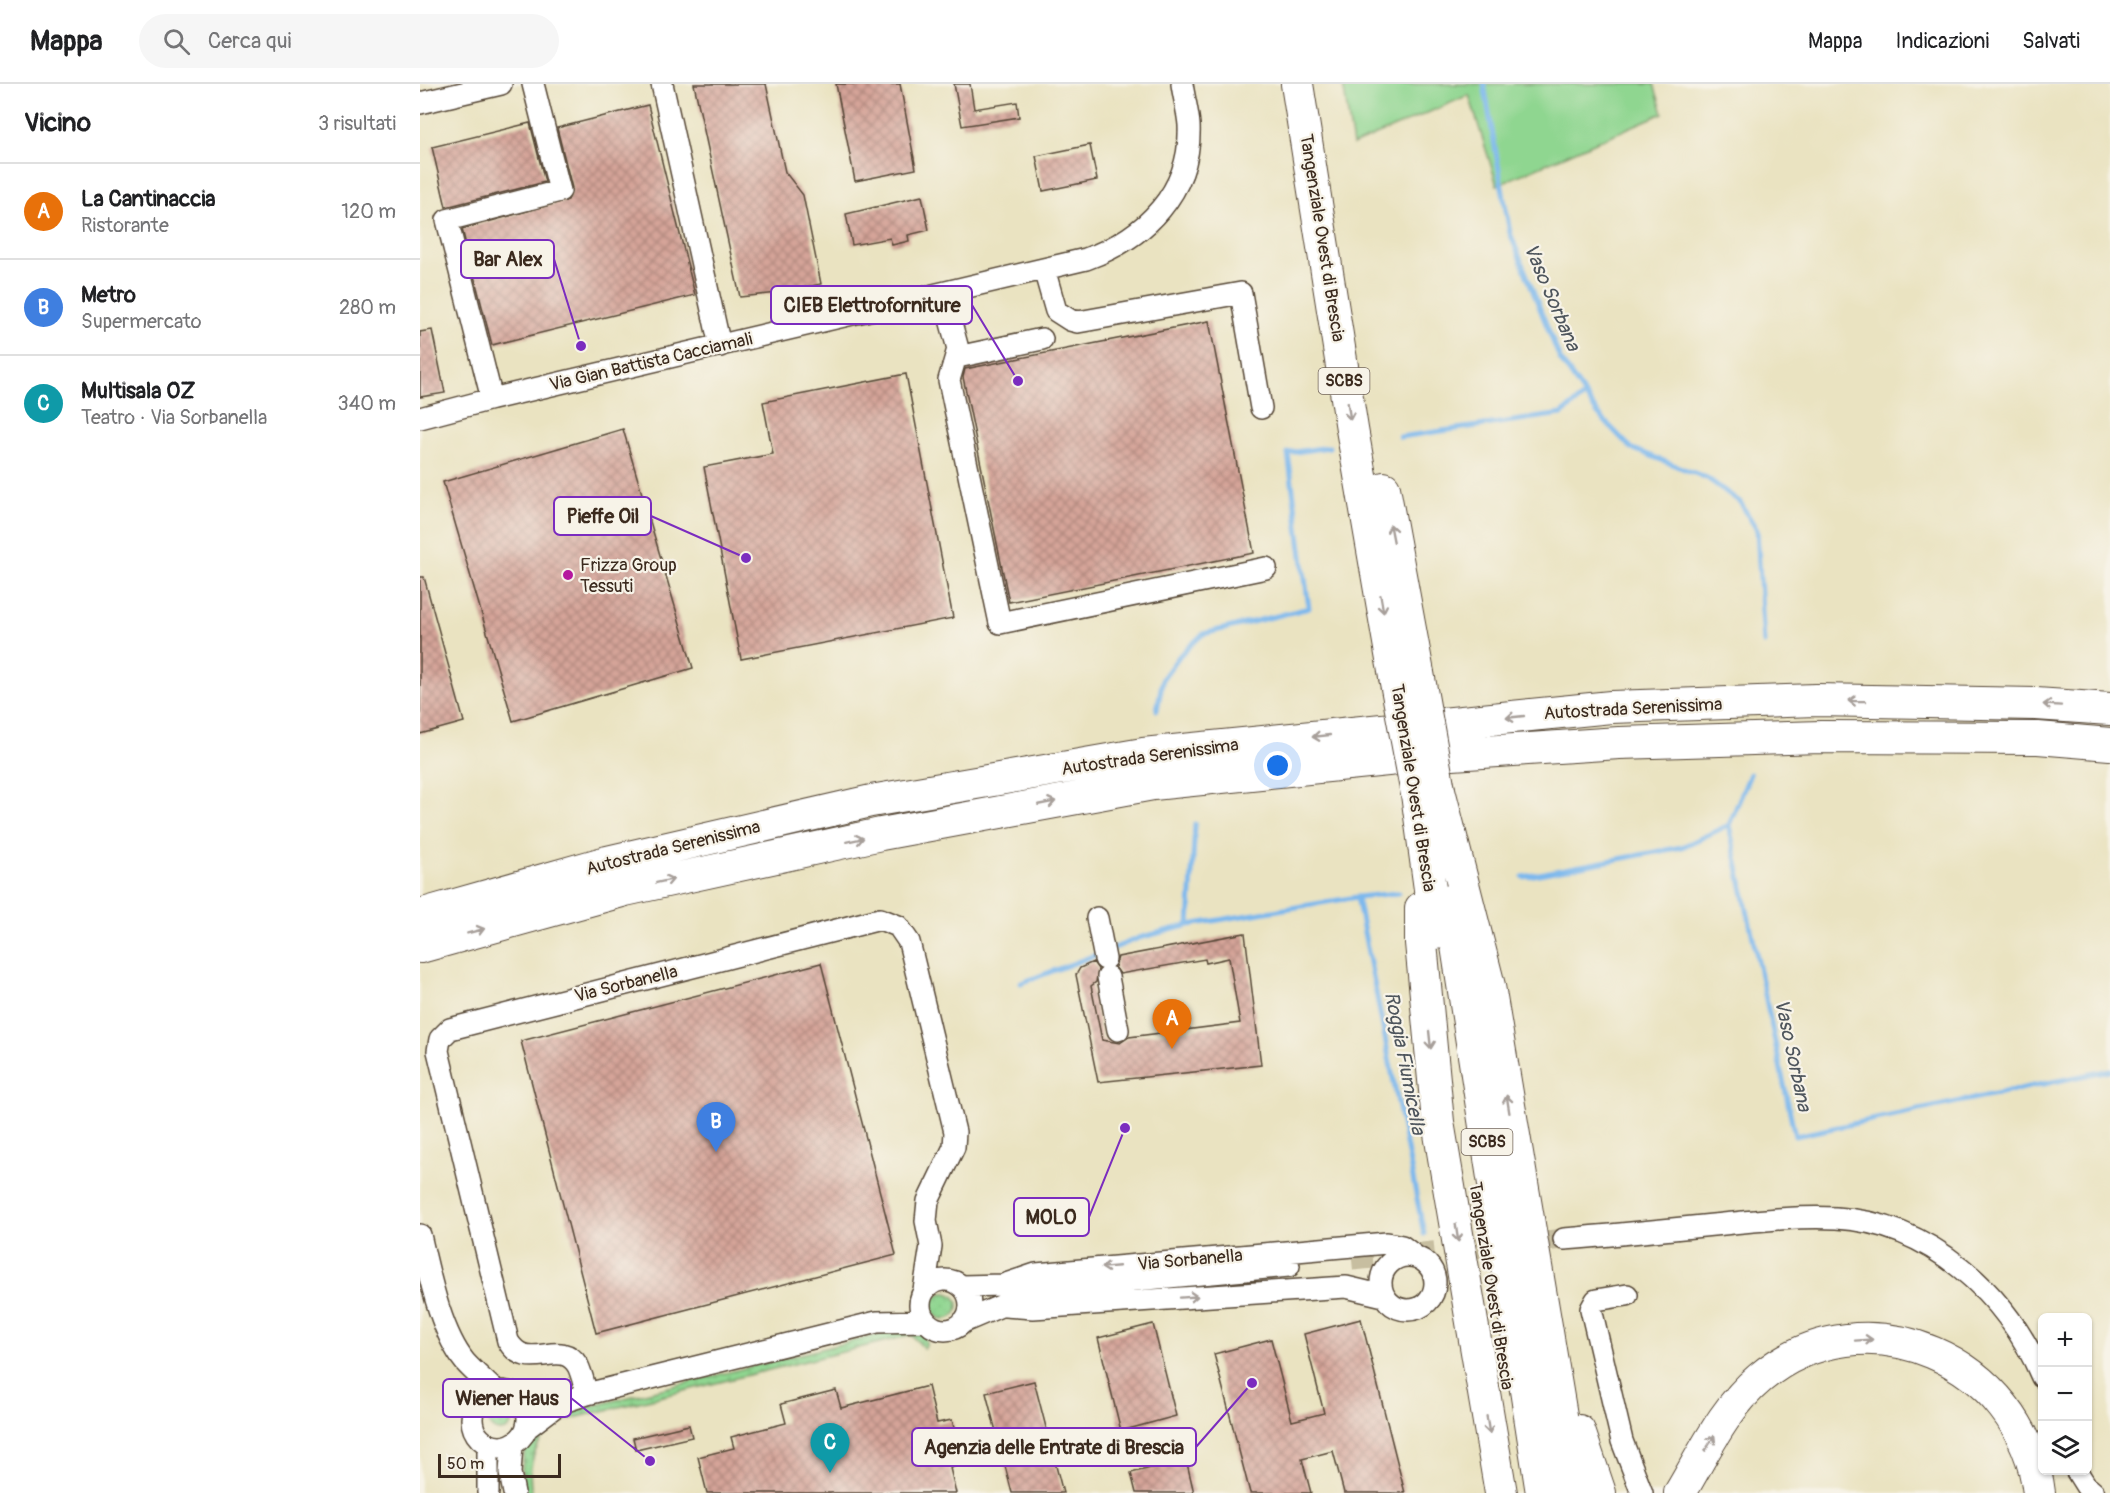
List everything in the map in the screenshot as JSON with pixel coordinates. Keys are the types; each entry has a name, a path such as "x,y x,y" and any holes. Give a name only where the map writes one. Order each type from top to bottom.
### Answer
{"highway":[{"name":"Tangenziale Ovest di Brescia","path":"1298,84 1352,429 1407,675"},
{"name":"Tangenziale Ovest di Brescia","path":"1319,84 1373,430 1425,799 1445,874 1542,1493"},
{"name":"Autostrada Serenissima","path":"420,915 607,862 871,801 1143,754 1611,707 1815,700 2036,704 2110,709"},
{"name":"Autostrada Serenissima","path":"420,947 625,890 880,834 1153,784 1437,755 1619,743 1832,737 2038,738 2110,744"},
{"path":"1425,799 1489,986 1574,1493"},
{"path":"1425,799 1421,943 1438,1122 1505,1490"},
{"path":"1517,1157 1537,1219 1562,1370 1572,1412 1600,1493"},
{"path":"1680,1493 1734,1404 1761,1377 1784,1362 1816,1348 1842,1341 1877,1339 1910,1345 1945,1356 1969,1372 1993,1394 2026,1443 2037,1473 2039,1493"}],"street":[{"path":"420,103 501,84"},
{"path":"492,399 447,220 560,191 533,84"},
{"path":"662,84 720,346"},
{"name":"Via Gian Battista Cacciamali","path":"420,418 1044,269 1110,250 1132,238 1157,216 1174,190 1184,162 1189,126 1182,84"},
{"path":"1044,269 1056,311 1078,322 1241,293 1261,408"},
{"path":"943,293 958,349 962,356 1042,339"},
{"path":"958,349 949,380 1000,623 1266,568"},
{"path":"1097,918 1118,1030"},
{"name":"Via Sorbanella","path":"587,1394 578,1365 567,1356 554,1353 526,1357 514,1352 508,1341 438,1051 440,1039 450,1029 880,919 898,926 909,942 955,1132 954,1147 928,1201 926,1221 931,1246 922,1295"},
{"path":"1564,1239 1791,1218 1839,1218 1871,1224 1928,1246 1959,1266 1990,1294 2012,1321 2038,1368"},
{"path":"420,1235 439,1305 454,1343 465,1361 495,1391"},
{"name":"Via Sorbanella","path":"931,1246 958,1284 1003,1285 1036,1274 1387,1243 1402,1246 1416,1256"},
{"path":"1405,1255 1416,1256 1432,1269 1435,1279 1429,1299 1421,1306 1411,1310 1391,1304 1384,1296 1381,1286 1386,1266 1405,1255"},
{"path":"1003,1285 1037,1289 1352,1260"},
{"path":"877,1322 922,1295 933,1283 943,1280 958,1284 970,1304 963,1322"},
{"path":"1005,1306 1033,1308 1346,1287 1384,1296"},
{"path":"922,1295 920,1311 925,1321 934,1328 945,1330 1005,1306 1037,1289"},
{"path":"1627,1295 1596,1300 1591,1309 1622,1441 1642,1493"},
{"path":"527,1428 560,1403 587,1394 877,1322 925,1321"},
{"path":"465,1361 477,1402"},
{"path":"516,1396 525,1406 528,1418 527,1428 522,1438 502,1448 488,1446 472,1429 472,1412 477,1402 485,1395 495,1391 507,1392 516,1396 560,1403"},
{"path":"512,1445 510,1473 514,1493"},
{"path":"488,1446 488,1493"},
{"path":"2079,1475 2094,1493"}],"green space":[{"path":"1343,84 1654,84 1663,113 1497,185 1469,95 1353,145"},
{"path":"945,1293 954,1297 958,1306 954,1315 945,1319 936,1315 932,1306 936,1297"},
{"path":"901,1329 922,1333 926,1346 924,1348 911,1335 566,1420 556,1426 541,1441 532,1460 532,1493 524,1493 523,1457 538,1432 557,1415"},
{"path":"500,1407 509,1410 512,1419 509,1428 500,1431 491,1428 488,1419 491,1410"}],"building":[{"path":"694,84 766,84 785,172 803,195 821,284 778,293 740,297"},
{"path":"836,84 900,84 916,169 855,181"},
{"path":"954,84 970,84 974,109 1017,102 1019,117 962,126"},
{"path":"648,105 695,295 492,345 462,229 568,200 572,188 557,128"},
{"path":"530,123 545,182 446,207 432,147"},
{"path":"1090,145 1097,180 1043,191 1036,156"},
{"path":"922,196 929,230 908,235 909,241 892,245 890,238 852,245 846,214"},
{"path":"1209,321 1254,553 1009,602 963,377 965,369"},
{"path":"432,330 445,393 420,397 420,332"},
{"path":"906,374 953,618 741,659 704,467 773,454 763,402"},
{"name":"Frizza Group Tessuti","path":"623,429 693,668 513,721 443,482"},
{"path":"420,577 424,577 464,722 420,734"},
{"path":"1245,933 1261,1065 1098,1082 1076,975 1080,968 1093,962 1098,969 1096,982 1091,986 1102,1040 1120,1043 1129,1037 1240,1023 1229,958 1206,963 1205,959 1120,974 1115,967 1118,957"},
{"path":"821,963 896,1255 596,1333 521,1041"},
{"path":"1361,1319 1405,1493 1344,1493 1333,1451 1302,1459 1311,1493 1250,1493 1214,1354 1271,1339 1292,1421 1324,1413 1304,1334"},
{"path":"1153,1324 1176,1416 1121,1431 1098,1338"},
{"path":"1034,1381 1063,1493 1012,1493 986,1393"},
{"path":"928,1386 937,1423 952,1420 963,1464 950,1468 956,1493 707,1493 698,1457 734,1448 731,1437 786,1423 781,1404 836,1390 841,1408"},
{"path":"689,1425 692,1437 636,1450 633,1438"},
{"path":"1186,1459 1194,1493 1136,1493 1131,1473"}],"waterway":[{"name":"Vaso Sorbana","path":"1484,84 1510,233 1560,359 1598,414 1631,448 1707,478 1740,502 1757,530 1764,643"},
{"name":"Roggia Fiumicella","path":"1400,437 1562,414 1585,395"},
{"name":"Roggia Fiumicella","path":"1157,710 1163,678 1180,655 1203,634 1309,608 1288,453 1329,447"},
{"name":"Vaso Sorbana","path":"1750,774 1729,825 1795,1136 2110,1070"},
{"name":"Roggia Fiumicella","path":"1107,951 1139,938 1189,925 1195,824"},
{"name":"Roggia Fiumicella","path":"1523,877 1682,847 1729,825"},
{"name":"Roggia Fiumicella","path":"1398,893 1357,897 1424,1234"},
{"name":"Roggia Fiumicella","path":"1189,925 1357,897"},
{"name":"Roggia Fiumicella","path":"1021,983 1098,954"}],"tunnel":[{"path":"1352,1260 1564,1239"}],"place":[{"name":"Bar Alex","path":"581,346"},
{"name":"CIEB Elettroforniture","path":"1018,381"},
{"name":"Pieffe Oil","path":"746,558"},
{"name":"Frizza Group Tessuti","path":"568,575"},
{"name":"La Cantinaccia","path":"1172,1049"},
{"name":"MOLO","path":"1125,1128"},
{"name":"Metro","path":"716,1152"},
{"name":"Agenzia delle Entrate di Brescia","path":"1252,1383"},
{"name":"Wiener Haus","path":"650,1461"},
{"name":"Multisala OZ","path":"830,1473"}]}
